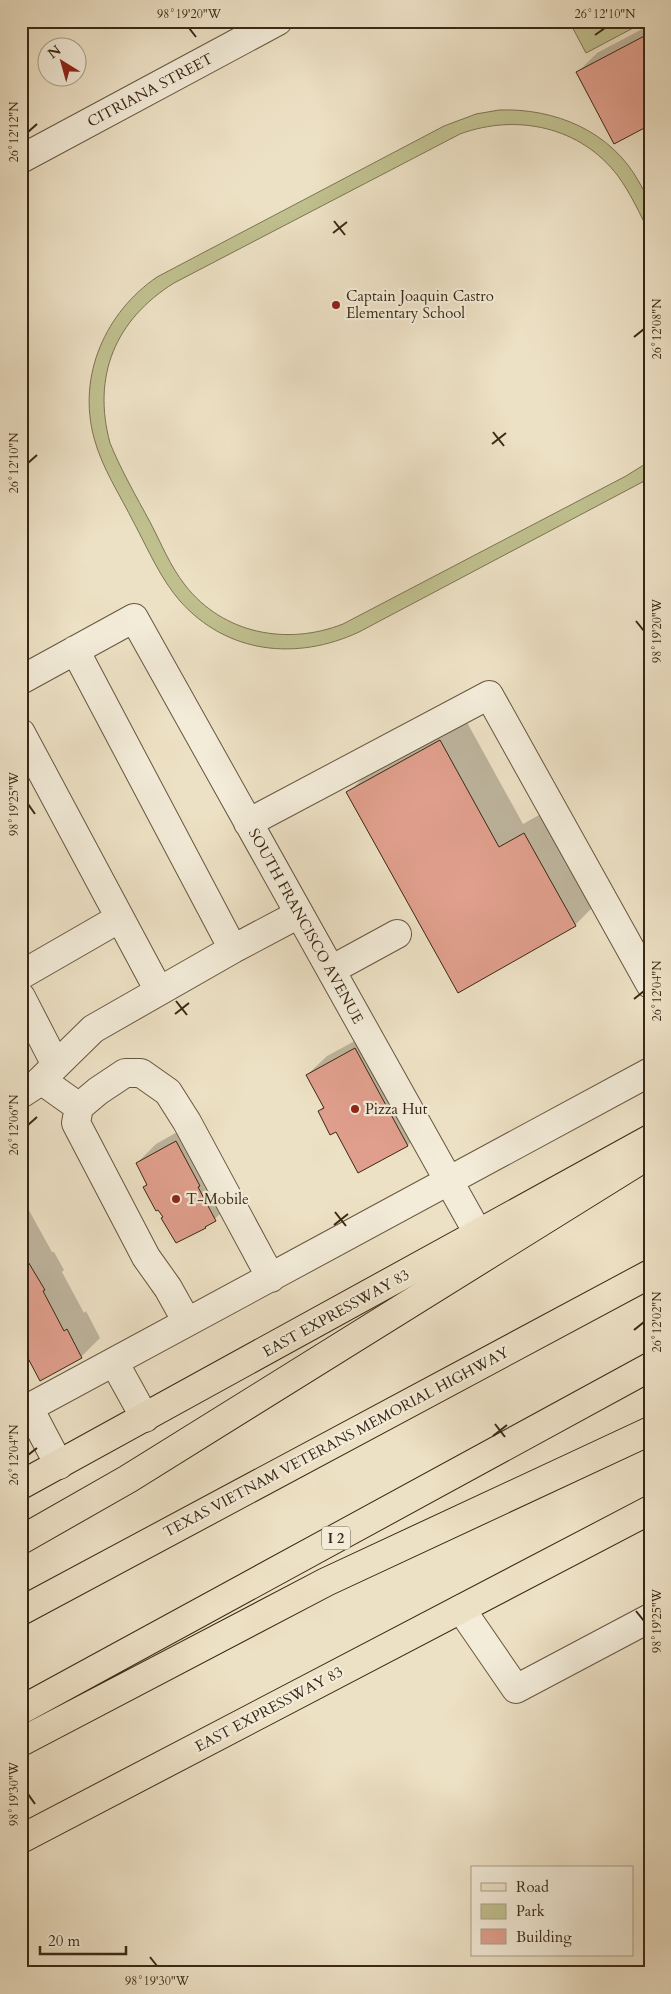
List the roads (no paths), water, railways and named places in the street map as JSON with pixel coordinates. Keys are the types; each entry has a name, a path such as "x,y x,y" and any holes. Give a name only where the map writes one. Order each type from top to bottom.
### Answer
{"main road":[{"name":"EAST EXPRESSWAY 83","path":"21,1485 479,1235 650,1139"},
{"path":"21,1540 128,1479 650,1154"},
{"name":"TEXAS VIETNAM VETERANS MEMORIAL HIGHWAY","path":"21,1611 650,1274"},
{"name":"I 2","path":"21,1710 650,1367"},
{"path":"21,1742 326,1582 650,1431"},
{"name":"EAST EXPRESSWAY 83","path":"21,1839 650,1510"}],"street":[{"name":"CITRIANA STREET","path":"21,159 278,21"},
{"name":"SOUTH FRANCISCO AVENUE","path":"75,650 134,618 479,1235"},
{"path":"21,680 75,650 233,949"},
{"path":"248,823 489,695 650,984"},
{"path":"21,733 158,991"},
{"path":"39,1079 93,1030 158,991 299,914"},
{"path":"21,975 120,918"},
{"path":"331,970 398,934"},
{"path":"21,997 39,1079 80,1107"},
{"path":"59,1464 25,1410 650,1072"},
{"path":"187,1322 168,1288 146,1258 76,1124 80,1107 98,1091 125,1073 141,1073 168,1092 187,1122 271,1278"},
{"path":"168,1288 167,1261 100,1141 96,1117 116,1094 139,1087 153,1092 173,1109 210,1188 226,1197"},
{"path":"114,1362 145,1418"},
{"path":"460,1609 516,1689 650,1618"}],"place":[{"name":"Captain Joaquin Castro Elementary School","path":"336,305"},
{"name":"Pizza Hut","path":"355,1109"},
{"name":"T-Mobile","path":"176,1199"}]}
